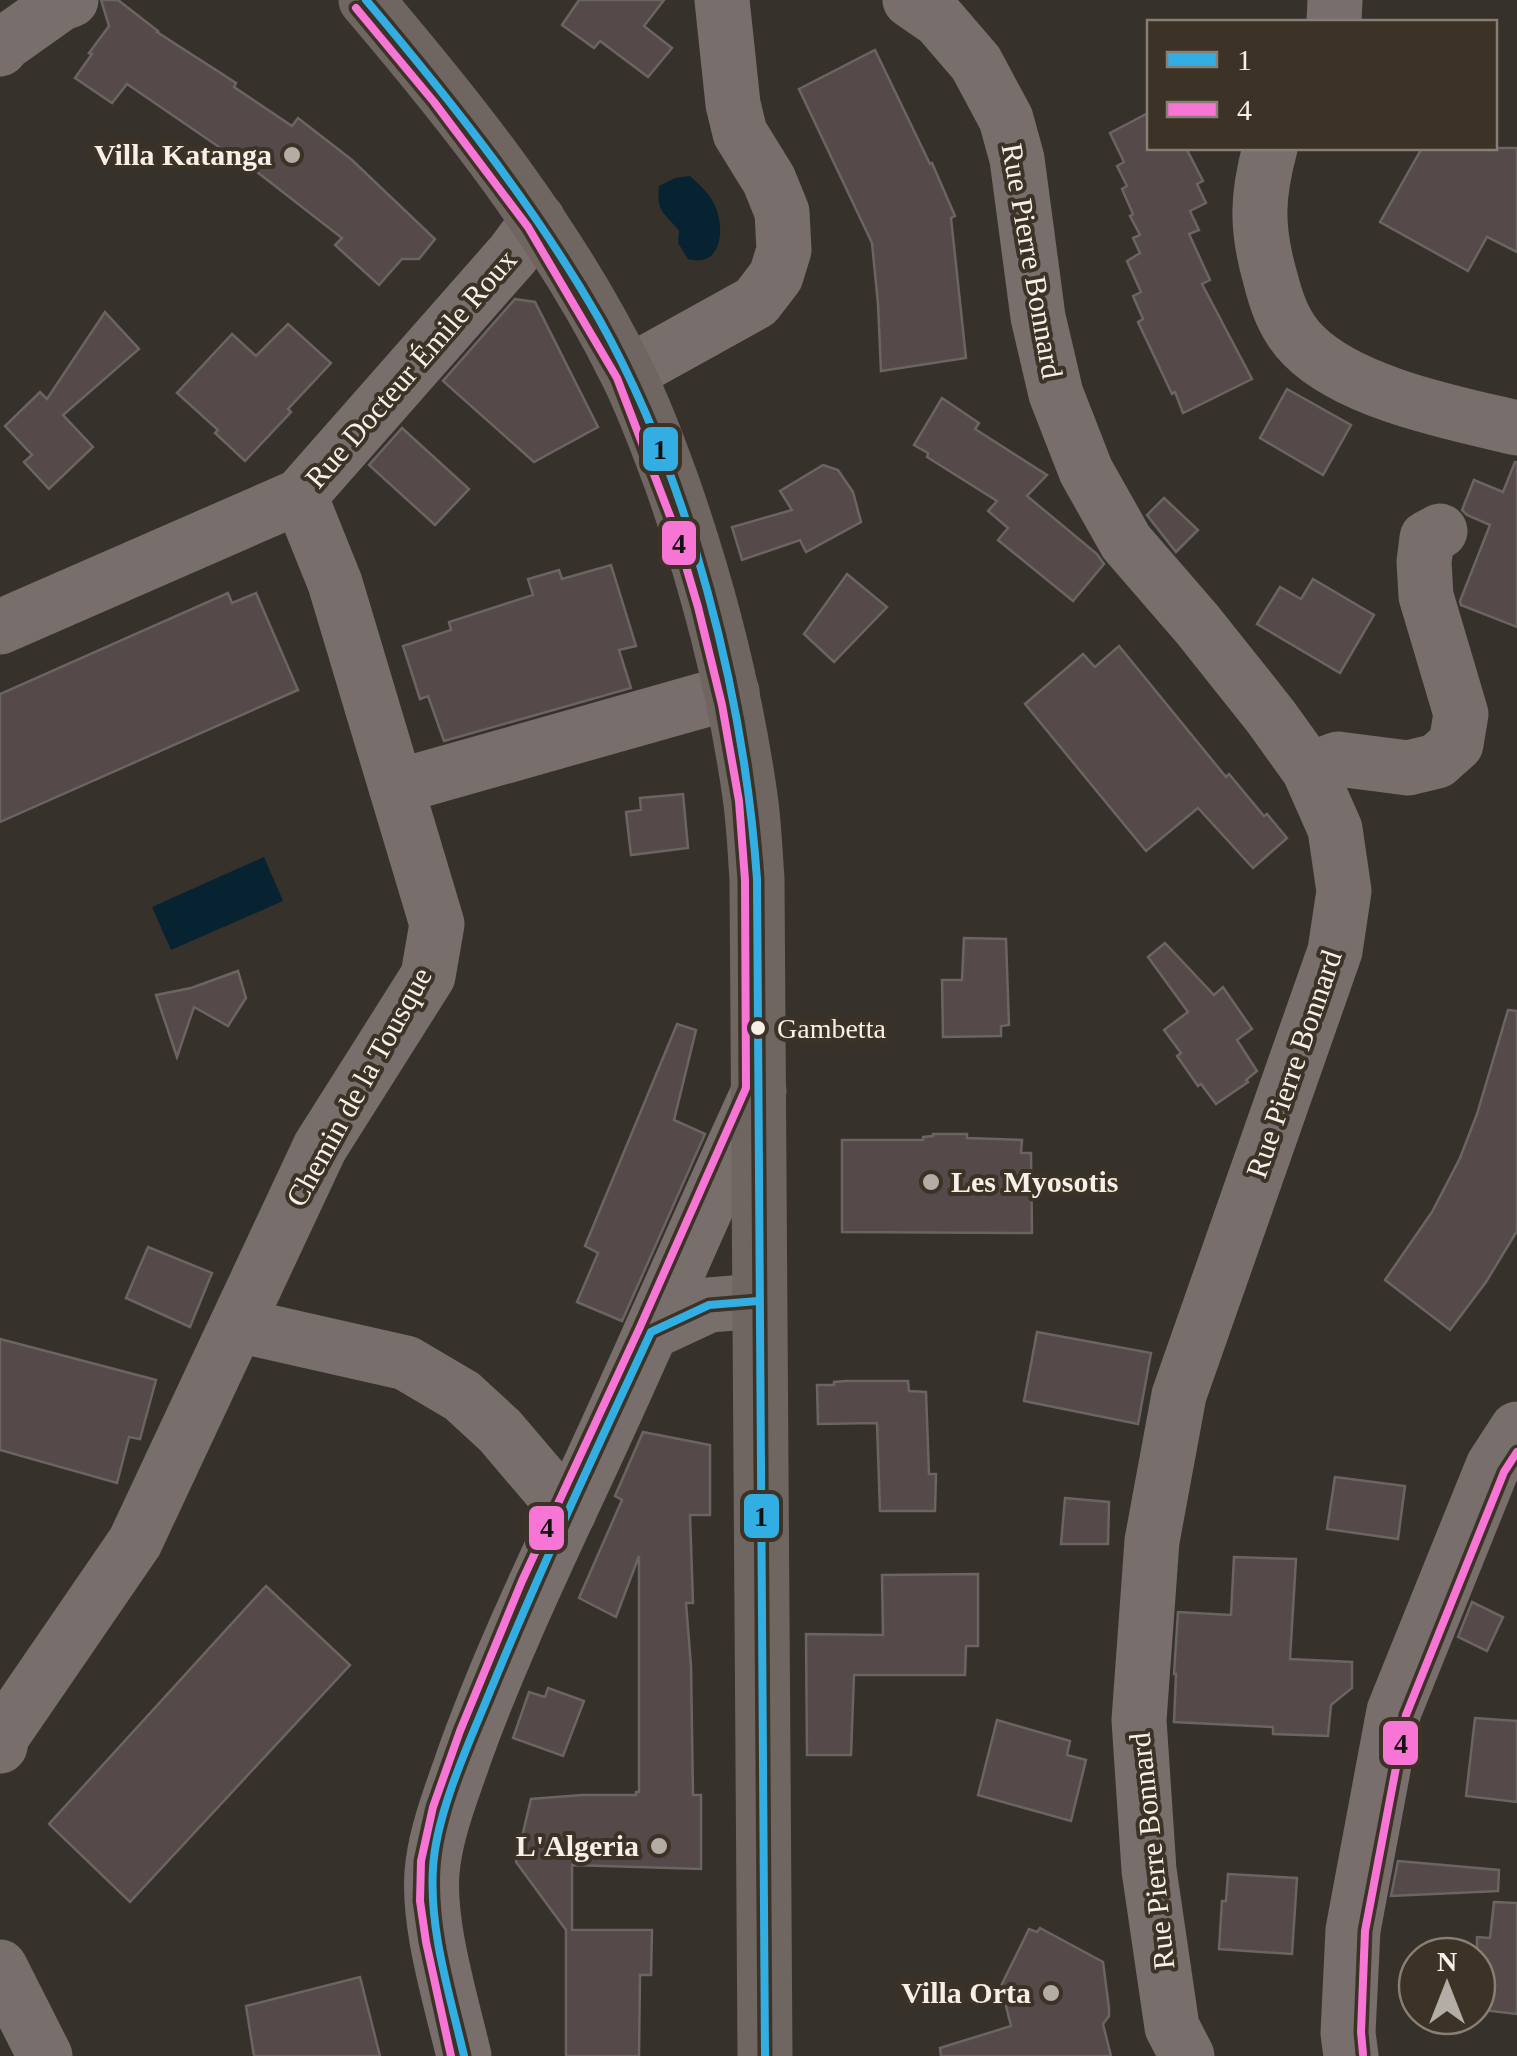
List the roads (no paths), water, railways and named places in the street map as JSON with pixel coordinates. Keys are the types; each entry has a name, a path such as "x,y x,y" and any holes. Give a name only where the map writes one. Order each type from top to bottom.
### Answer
{"main road":[{"path":"366,0 444,94 538,220 628,373 687,525 732,692 750,798 757,879 765,2056"}],"street":[{"path":"0,49 60,4 72,0"},
{"path":"628,373 756,302 776,276 784,250 782,212 769,180 740,133 733,104 722,0"},
{"name":"Rue Pierre Bonnard","path":"910,0 939,20 976,63 1006,119 1017,159 1038,317 1056,394 1086,471 1126,542 1209,639 1309,770 1335,829 1344,891 1335,952 1179,1394 1152,1541 1138,1720 1149,1870 1172,2026 1187,2056"},
{"path":"1269,150 1260,184 1260,224 1267,266 1278,310 1302,345 1338,372 1386,393 1517,428"},
{"name":"Rue Docteur Émile Roux","path":"0,627 300,496 513,254 538,220"},
{"name":"Chemin de la Tousque","path":"0,1746 2,1736 135,1542 320,1147 428,976 437,924 335,583 300,496"},
{"path":"1309,770 1338,759 1408,768 1437,761 1456,744 1461,714 1426,596 1427,538 1440,531"},
{"path":"396,786 732,692"},
{"path":"464,2056 432,1900 432,1863 446,1810 534,1586 759,1091"},
{"path":"651,1332 709,1305 758,1301"},
{"path":"238,1325 406,1363 462,1396 500,1431 569,1512"},
{"path":"1351,2056 1348,2033 1353,1930 1394,1711 1493,1466 1517,1430"},
{"path":"0,1967 45,2056"}],"water":[{"path":"690,176 711,199 719,217 718,246 708,258 699,260 688,259 678,243 679,231 659,202 659,186"},
{"path":"264,857 283,901 171,950 152,907"}],"place":[{"name":"Villa Katanga","path":"292,155"},
{"name":"Gambetta","path":"758,1028"},
{"name":"Les Myosotis","path":"931,1182"},
{"name":"L'Algeria","path":"659,1846"},
{"name":"Villa Orta","path":"1051,1993"}]}
